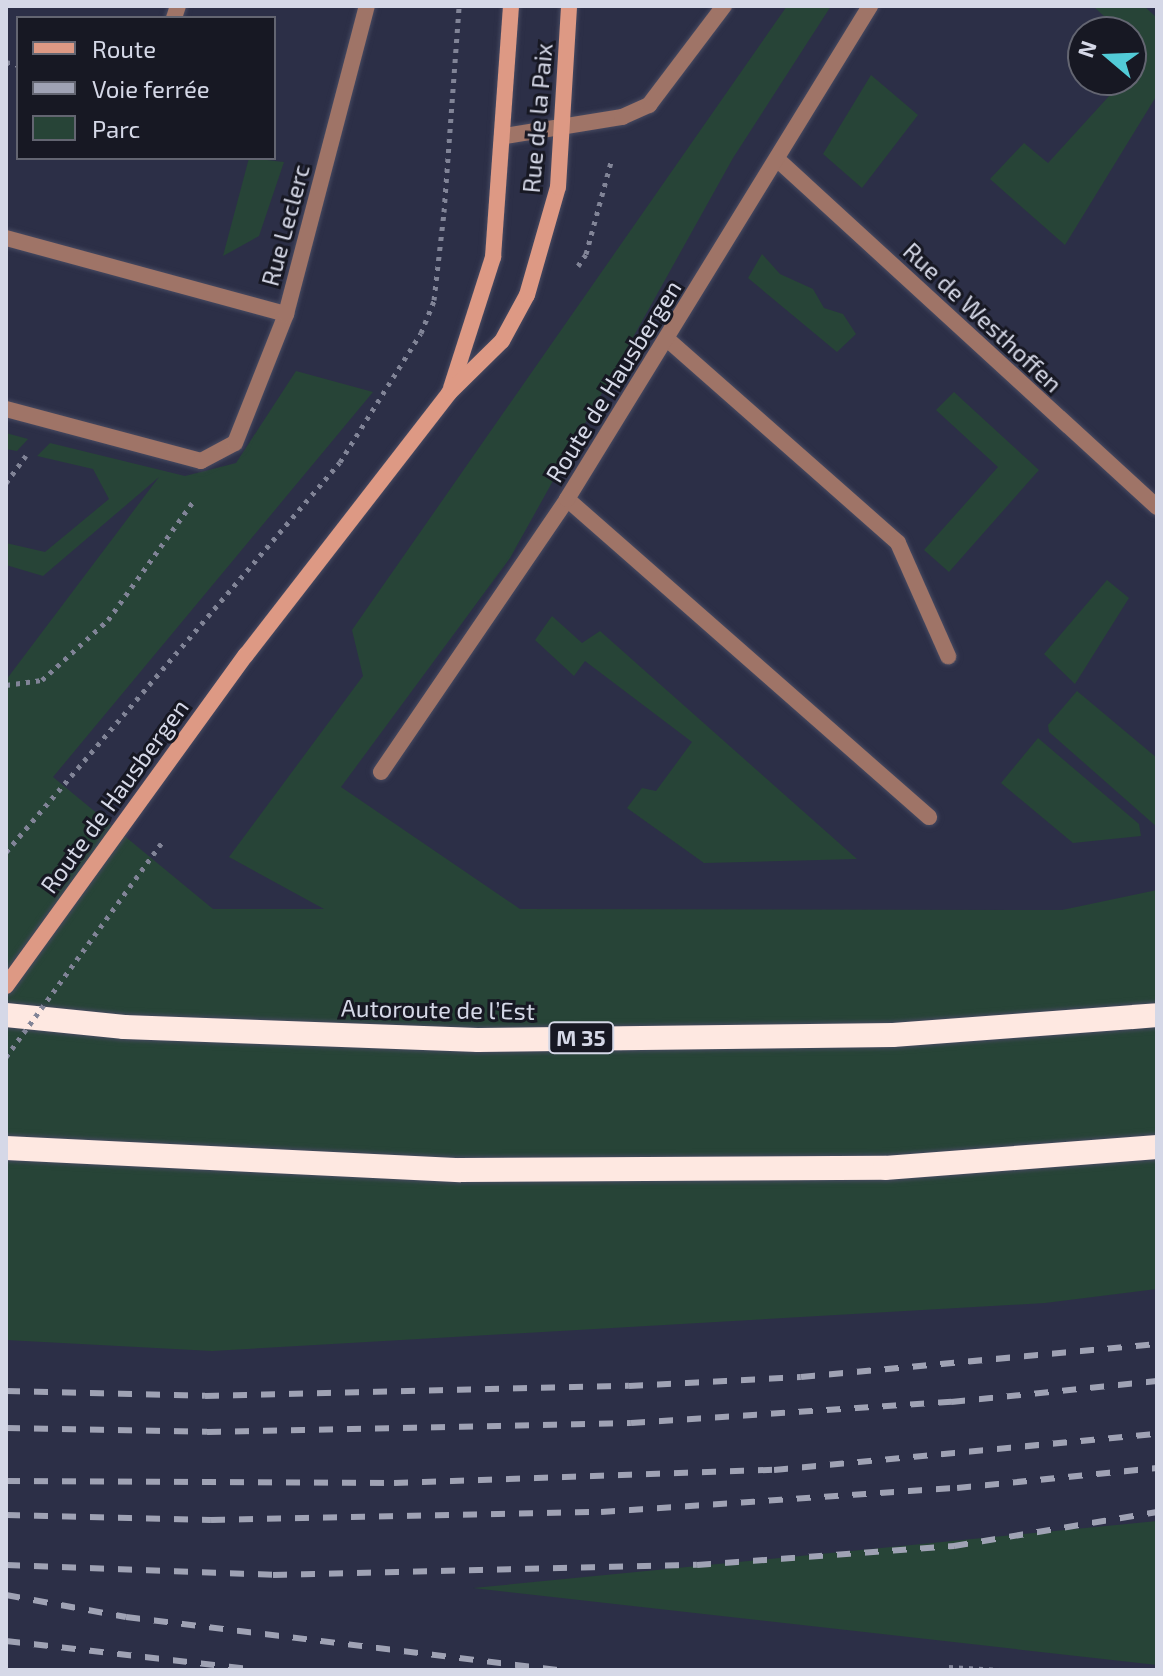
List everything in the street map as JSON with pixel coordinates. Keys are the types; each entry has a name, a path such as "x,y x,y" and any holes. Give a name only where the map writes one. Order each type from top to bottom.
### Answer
{"highway":[{"name":"Autoroute de l’Est","path":"6,1015 124,1027 478,1040 893,1035 1157,1015"},
{"path":"6,1148 476,1170 885,1168 1157,1147"}],"street":[{"name":"Rue Leclerc","path":"6,238 286,314 367,6"},
{"name":"Rue de la Paix","path":"449,393 493,257 505,136 511,6"},
{"name":"Rue de la Paix","path":"438,407 502,341 527,295 558,187 569,6"},
{"path":"505,136 622,117 649,105 724,6"},
{"name":"Route de Hausbergen","path":"381,772 567,499 870,6"},
{"name":"Rue de Westhoffen","path":"778,160 1157,507"},
{"path":"6,409 201,461 235,443 286,314"},
{"path":"667,339 898,543 948,656"},
{"name":"Route de Hausbergen","path":"6,986 99,855 438,407"},
{"path":"567,499 929,817"}],"path":[{"path":"6,852 340,462 398,376 434,300 459,6"},
{"path":"6,685 42,680 108,620 235,443"},
{"path":"6,1057 163,841"},
{"path":"949,1667 1000,1670"}],"green space":[{"path":"787,6 831,6 733,158 510,558 341,787 520,909 1062,910 1157,890 1157,1289 1045,1303 212,1351 6,1340 6,680 159,477 43,576 6,565 6,543 45,552 109,499 93,469 37,456 50,443 185,476 236,463 296,371 373,392 53,777 213,909 324,909 229,857 363,676 352,630"},
{"path":"1093,6 1144,6 1157,18 1157,95 1065,245 990,179 1024,143 1048,163 1109,96 1147,96 1147,16 1104,16"},
{"path":"871,75 918,115 862,188 823,154"},
{"path":"248,160 284,162 259,236 223,256"},
{"path":"762,254 780,274 813,289 824,308 843,314 856,334 837,352 748,278"},
{"path":"954,392 1039,470 949,572 924,550 998,467 936,410"},
{"path":"6,433 28,439 17,451 6,449"},
{"path":"1107,580 1129,598 1075,684 1044,654"},
{"path":"552,616 582,643 600,631 857,859 704,863 627,808 642,788 656,791 692,742 585,661 574,676 535,640"},
{"path":"1077,691 1157,758 1157,827 1049,732 1048,725"},
{"path":"1038,738 1139,824 1141,836 1073,843 1001,783"},
{"path":"1157,1521 1157,1665 473,1588"}],"railway":[{"path":"6,1391 205,1396 629,1386 801,1377 1157,1344"},
{"path":"6,1428 207,1432 631,1423 951,1402 1157,1381"},
{"path":"6,1481 394,1483 774,1470 1157,1434"},
{"path":"6,1515 211,1520 601,1512 957,1488 1157,1468"},
{"path":"6,1565 273,1575 697,1565 954,1546 1157,1512"},
{"path":"6,1595 126,1617 560,1670"},
{"path":"6,1641 255,1670"}]}
